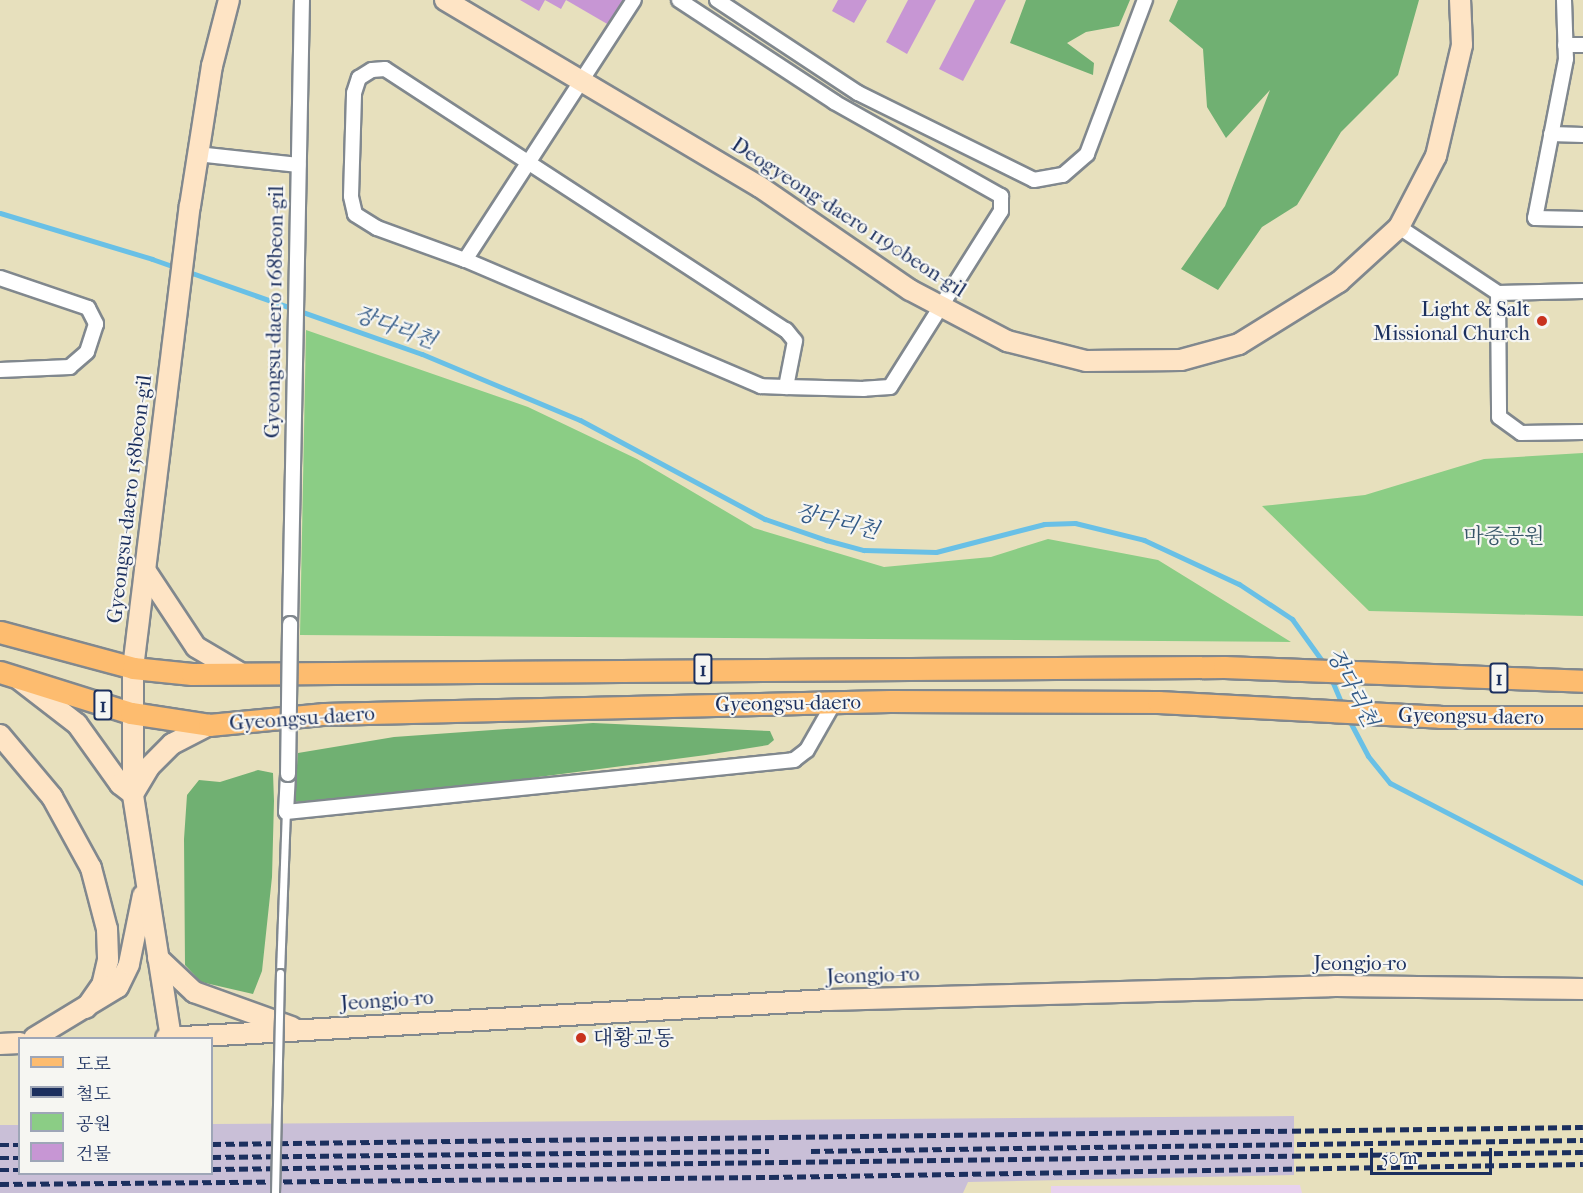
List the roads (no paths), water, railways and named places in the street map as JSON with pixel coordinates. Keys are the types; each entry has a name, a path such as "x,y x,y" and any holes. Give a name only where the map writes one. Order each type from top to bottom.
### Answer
{"main road":[{"name":"Gyeongsu-daero","path":"0,632 133,668 242,674 860,668 1273,669 1583,681"},
{"name":"Gyeongsu-daero","path":"9,675 131,713 209,725 324,714 835,701 1158,702 1440,717 1583,717"}],"street":[{"path":"229,0 212,66 197,154 298,165"},
{"name":"Gyeongsu-daero 168beon-gil","path":"286,812 302,0"},
{"name":"Deogyeong-daero 1190beon-gil","path":"446,0 760,187 910,290 1007,341 1086,361 1181,360 1250,338 1340,282 1399,227 1436,156 1462,45 1460,0"},
{"path":"465,260 634,0"},
{"path":"679,0 834,102 1001,196 1001,211 939,305 890,387 786,387 761,386 465,260 377,228 355,214 351,196 354,93 359,78 372,70 386,69 786,330 795,341 786,387"},
{"path":"717,0 858,93 1034,180 1063,175 1087,154 1145,0"},
{"path":"1564,0 1565,45 1535,218 1583,219"},
{"path":"1565,45 1583,45"},
{"path":"1551,134 1583,135"},
{"name":"Gyeongsu-daero 158beon-gil","path":"171,1037 133,794 131,713 133,668 197,154"},
{"path":"1399,227 1498,293 1583,291"},
{"path":"0,278 88,308 96,324 87,352 70,367 0,370"},
{"path":"1498,293 1499,417 1521,433 1583,432"},
{"path":"145,570 196,647 242,674"},
{"path":"9,675 77,724 120,784 133,794 149,767 172,744 209,725"},
{"path":"286,812 794,760 807,750 835,701"},
{"path":"0,735 52,797 91,868 107,929 108,960 102,986 86,1008"},
{"path":"36,1037 118,987 129,964 146,881"},
{"path":"158,958 194,992 303,1030"},
{"name":"Jeongjo-ro","path":"188,1037 829,1000 1336,986 1583,989"},
{"path":"0,1044 18,1043"}],"lane":[{"path":"275,1193 286,812"}],"waterway":[{"name":"장다리천","path":"0,213 152,259 422,354 580,420 765,519 826,540 864,550 936,552 1044,524 1075,523 1144,540 1239,584 1292,619 1325,665"},
{"name":"장다리천","path":"1330,676 1343,706"},
{"name":"장다리천","path":"1348,718 1368,756 1390,783 1583,883"}],"railway":[{"path":"213,1144 1583,1127"},
{"path":"811,1151 1583,1140"},
{"path":"0,1145 18,1145"},
{"path":"213,1157 769,1151"},
{"path":"213,1169 1583,1152"},
{"path":"0,1158 18,1158"},
{"path":"0,1184 770,1177 1583,1164"},
{"path":"0,1170 18,1170"}],"place":[{"name":"Light & Salt Missional Church","path":"1542,321"},
{"name":"대황교동","path":"581,1038"}],"park label":[{"name":"마중공원","path":"1504,536"}]}
